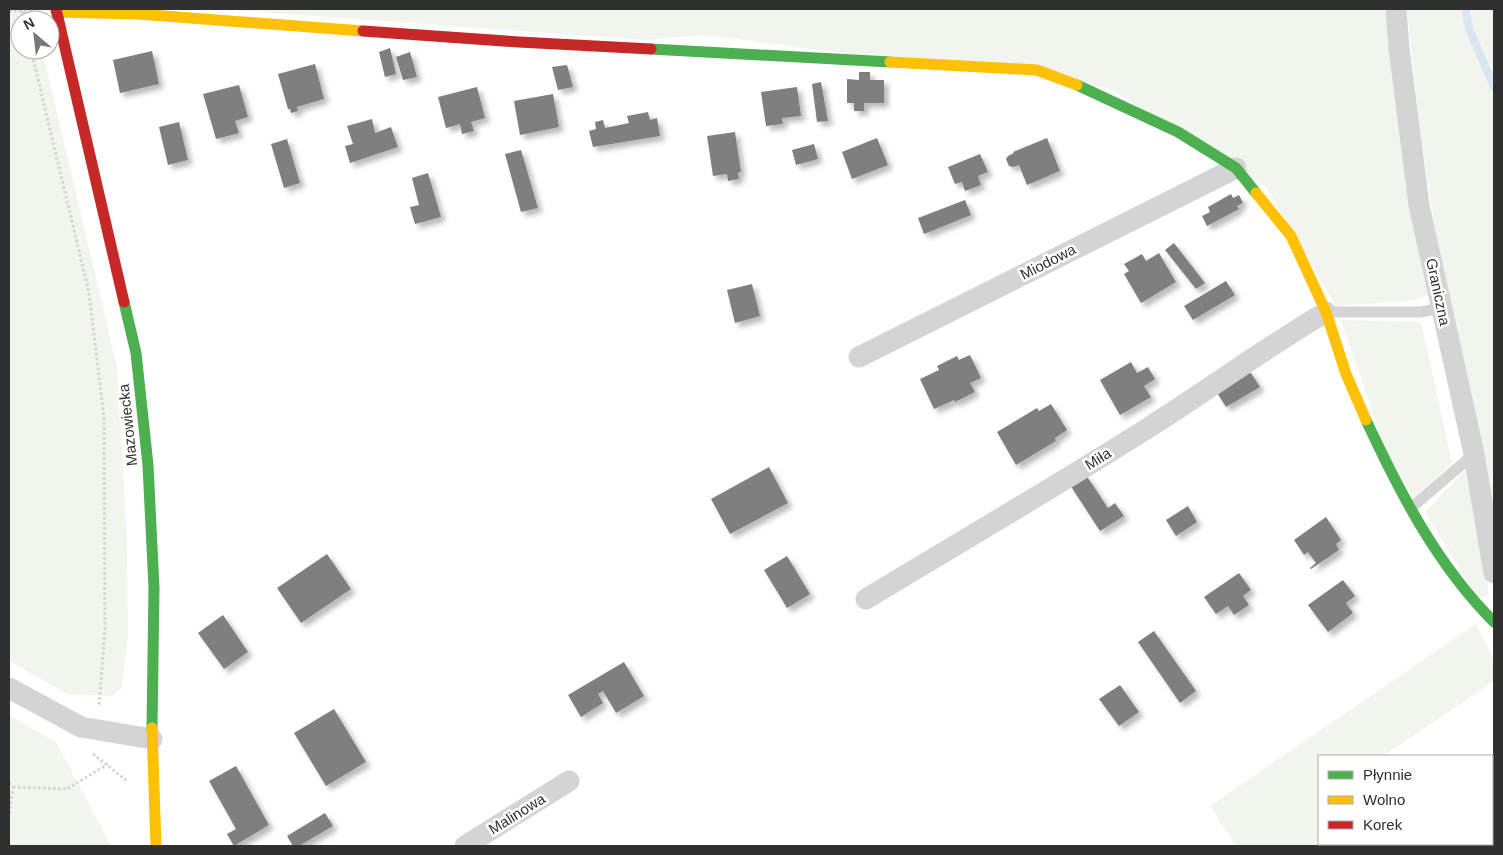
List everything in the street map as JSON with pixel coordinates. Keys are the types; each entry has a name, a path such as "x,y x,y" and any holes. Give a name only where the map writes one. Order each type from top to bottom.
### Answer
{"street":[{"name":"Graniczna","path":"1396,9 1399,48 1419,204 1474,454 1494,573"},
{"path":"60,10 138,14 519,42 1037,70 1080,86 1178,132 1236,168 1291,236 1326,312 1346,374 1390,472 1449,571 1494,622"},
{"name":"Mazowiecka","path":"60,27 136,353 148,465 153,578 152,739 154,835 156,846"},
{"name":"Miodowa","path":"859,357 1236,168"},
{"name":"Miła","path":"866,599 1101,458 1326,312"},
{"path":"9,688 81,727 152,739"},
{"name":"Malinowa","path":"465,846 569,781"}],"lane":[{"path":"1326,312 1420,312 1442,308"},
{"path":"1410,508 1474,454"}],"path":[{"path":"33,60 89,293 104,418 105,629 97,730"},
{"path":"9,783 13,787 67,789 108,764"},
{"path":"9,816 13,787"}],"shaded area":[{"path":"9,9 33,9 10,10 10,60 44,60 117,367 127,538 128,635 122,688 111,696 67,694 9,661"},
{"path":"221,9 1390,9 1429,295 1416,300 1336,306 1266,187 1109,88 704,35 645,40"},
{"path":"1407,9 1494,9 1494,526 1448,309 1420,131"},
{"path":"1341,320 1421,322 1452,463 1414,497 1386,451"},
{"path":"1471,464 1489,595 1478,598 1425,512"},
{"path":"1476,624 1494,660 1494,681 1384,755 1318,755 1318,845 1357,846 1236,846 1210,806"},
{"path":"9,715 56,742 111,846 9,846"}],"building":[{"path":"390,48 396,74 385,77 379,52"},
{"path":"152,51 159,84 120,93 113,60"},
{"path":"410,52 417,77 403,80 396,57"},
{"path":"315,64 324,99 297,107 298,111 291,113 290,109 288,109 278,74"},
{"path":"567,65 573,87 558,90 552,67"},
{"path":"859,72 870,72 870,80 884,80 884,103 864,103 864,111 854,111 854,103 847,103 847,79 859,80"},
{"path":"821,82 828,121 817,122 812,84"},
{"path":"239,85 248,117 235,121 239,133 216,139 203,94"},
{"path":"477,87 485,118 471,122 474,131 462,134 460,124 446,128 438,97"},
{"path":"797,87 801,116 782,118 783,124 766,126 761,92"},
{"path":"553,94 559,127 520,135 514,101"},
{"path":"648,112 650,120 657,118 660,136 593,147 589,131 596,129 595,122 603,120 605,128 629,123 627,116"},
{"path":"372,119 375,133 391,127 398,147 350,163 345,146 353,144 347,126"},
{"path":"179,122 188,160 168,165 159,127"},
{"path":"735,132 741,172 738,172 739,179 728,181 727,174 713,176 707,136"},
{"path":"877,138 888,165 852,179 842,152"},
{"path":"1047,138 1060,171 1027,185 1019,165 1009,166 1006,159 1013,152"},
{"path":"287,139 300,183 284,188 271,144"},
{"path":"814,144 818,159 796,165 792,150"},
{"path":"521,150 538,208 521,212 505,154"},
{"path":"980,154 988,172 978,176 981,185 965,191 962,182 955,184 948,167"},
{"path":"428,173 441,217 415,224 410,207 419,205 412,178"},
{"path":"1231,194 1233,198 1239,195 1243,203 1237,206 1239,209 1207,226 1202,216 1210,212 1208,207"},
{"path":"965,200 971,215 924,234 918,218"},
{"path":"1174,243 1205,283 1196,289 1165,250"},
{"path":"1159,253 1176,282 1141,303 1124,274 1129,271 1124,264 1142,254 1146,261"},
{"path":"1226,281 1235,295 1193,320 1184,306"},
{"path":"752,284 760,316 735,323 727,290"},
{"path":"970,355 981,378 970,383 975,392 955,402 954,400 934,409 920,379 939,370 937,366 957,356 959,360"},
{"path":"1131,362 1137,373 1148,367 1155,379 1144,386 1151,397 1120,415 1100,380"},
{"path":"1249,370 1260,387 1226,407 1216,391"},
{"path":"1051,404 1067,430 1055,438 1056,441 1016,465 997,432 1037,408 1039,411"},
{"path":"769,467 788,503 730,534 711,499"},
{"path":"1086,475 1108,508 1115,503 1124,516 1100,531 1070,485"},
{"path":"1188,506 1197,522 1176,536 1166,520"},
{"path":"1326,517 1341,540 1336,544 1339,550 1311,569 1316,563 1308,552 1304,555 1294,540"},
{"path":"327,554 351,589 301,623 277,588"},
{"path":"787,556 810,594 787,608 764,570"},
{"path":"1239,573 1251,590 1243,596 1249,605 1234,615 1228,606 1216,614 1204,597"},
{"path":"1343,580 1355,596 1346,603 1353,613 1328,632 1308,605"},
{"path":"223,615 248,652 224,669 198,633"},
{"path":"1154,631 1196,691 1180,703 1138,642"},
{"path":"624,662 644,696 616,713 603,691 598,694 603,703 581,717 568,695"},
{"path":"1120,685 1139,712 1119,726 1099,699"},
{"path":"334,709 366,762 326,786 294,733"},
{"path":"236,766 269,825 234,846 227,834 236,829 209,781"},
{"path":"325,813 333,826 299,846 293,846 287,836"}],"waterway":[{"path":"1465,9 1470,31 1494,87"}],"traffic: fast":[{"path":"651,49 890,62"},
{"path":"1077,85 1178,132 1236,168 1256,193"},
{"path":"124,302 136,353 148,465 154,588 152,728"},
{"path":"1366,420 1392,474 1421,527 1455,577 1494,622"}],"traffic: slow":[{"path":"60,12 138,14 363,31"},
{"path":"890,62 1037,70 1077,85"},
{"path":"1256,193 1291,236 1326,312 1346,374 1366,420"},
{"path":"152,728 156,846"}],"traffic: jam":[{"path":"56,9 124,302"},
{"path":"363,31 651,49"}]}
